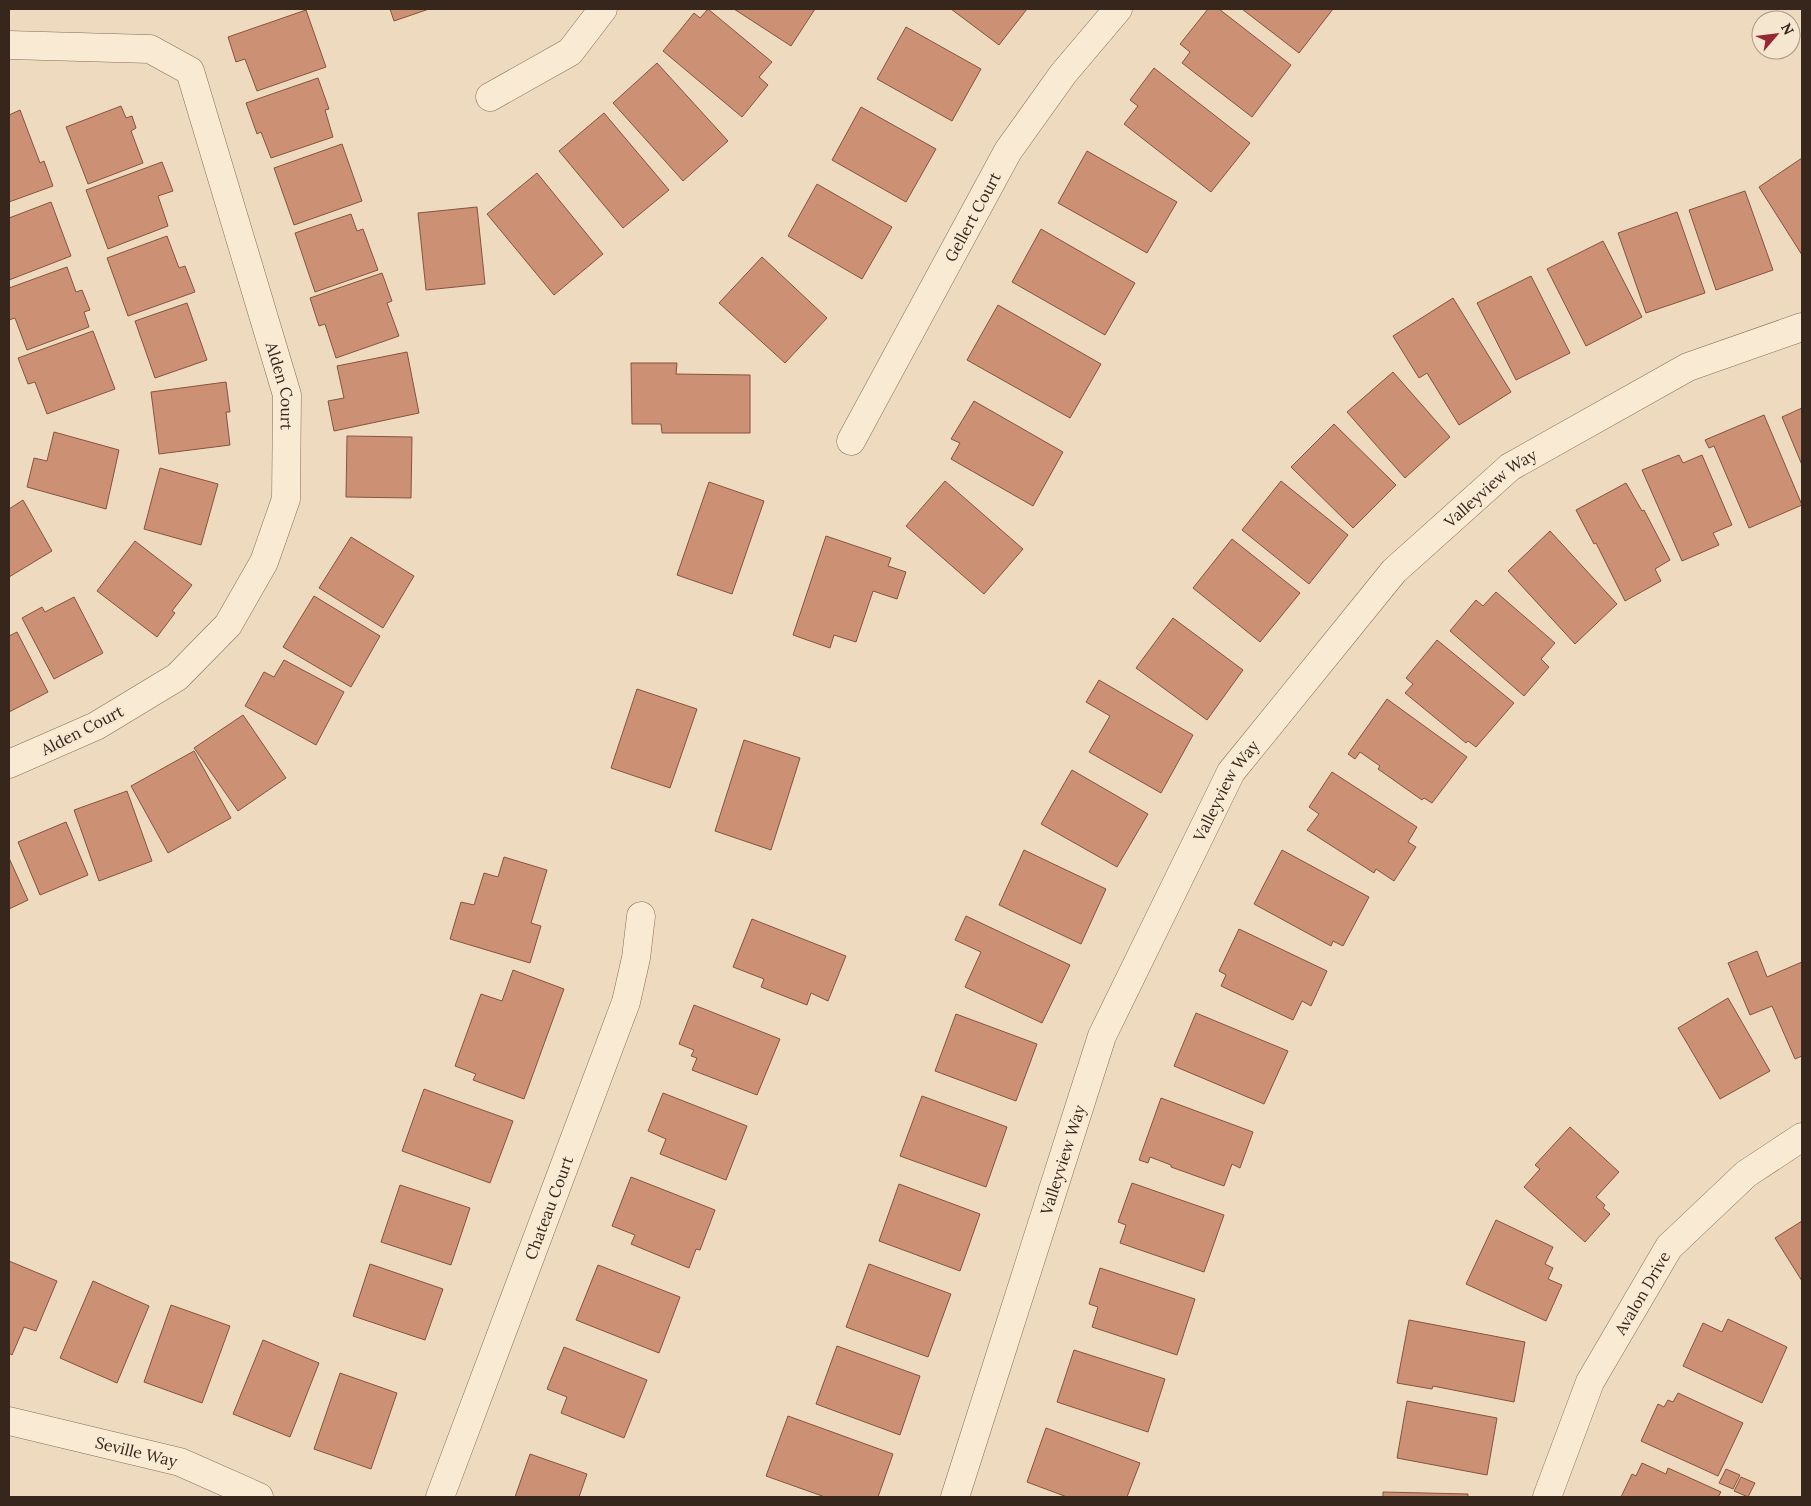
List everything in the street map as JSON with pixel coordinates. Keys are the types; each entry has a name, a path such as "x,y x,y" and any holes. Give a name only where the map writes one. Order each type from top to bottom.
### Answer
{"street":[{"path":"490,97 570,52 603,9"},
{"name":"Gellert Court","path":"851,441 1008,151 1062,74 1118,9"},
{"name":"Alden Court","path":"9,45 150,48 190,71 287,395 286,499 264,562 228,625 177,677 96,726 9,764"},
{"name":"Valleyview Way","path":"955,1497 1102,1036 1231,772 1394,571 1510,467 1688,367 1802,327"},
{"name":"Chateau Court","path":"440,1497 626,1002 636,958 641,916"},
{"name":"Avalon Drive","path":"1547,1497 1590,1382 1668,1247 1746,1174 1802,1137"},
{"name":"Seville Way","path":"9,1421 180,1462 259,1497"}],"building":[{"path":"390,9 429,9 394,21"},
{"path":"708,9 772,62 759,77 768,85 742,117 663,51 694,13 700,18"},
{"path":"734,9 815,9 791,46"},
{"path":"951,9 1027,9 999,45"},
{"path":"1208,9 1219,9 1291,65 1252,117 1182,63 1190,52 1180,44"},
{"path":"1242,9 1333,9 1299,53"},
{"path":"306,10 326,67 257,91 245,59 236,62 228,37"},
{"path":"906,27 981,69 952,121 877,79"},
{"path":"657,63 728,141 683,181 613,103"},
{"path":"1154,68 1250,143 1211,192 1124,124 1138,106 1130,100"},
{"path":"318,78 329,109 325,110 333,137 271,158 261,132 257,134 246,103"},
{"path":"121,106 126,118 132,116 136,128 131,131 143,163 88,184 66,127"},
{"path":"861,107 936,149 906,202 832,160"},
{"path":"20,110 40,163 44,161 53,186 9,202 9,115"},
{"path":"604,113 669,190 623,228 559,151"},
{"path":"342,144 362,201 294,225 274,168"},
{"path":"1087,151 1177,202 1147,253 1058,203"},
{"path":"1802,158 1802,255 1759,187"},
{"path":"162,162 173,191 158,196 168,226 108,249 86,190"},
{"path":"537,173 603,254 554,295 487,214"},
{"path":"817,184 892,227 862,279 788,236"},
{"path":"1745,191 1773,270 1716,290 1689,210"},
{"path":"51,202 71,256 9,280 9,218"},
{"path":"477,207 485,284 426,290 418,213"},
{"path":"1677,212 1705,293 1646,313 1618,233"},
{"path":"351,214 357,231 363,229 378,270 315,292 295,233"},
{"path":"1041,229 1135,283 1105,335 1012,282"},
{"path":"167,236 179,268 185,266 195,292 128,316 107,258"},
{"path":"1603,241 1642,317 1586,346 1547,269"},
{"path":"762,257 827,318 785,363 719,303"},
{"path":"67,267 76,292 82,290 90,310 84,312 89,327 27,350 15,318 9,320 9,288"},
{"path":"382,273 392,301 387,303 399,336 336,358 325,324 319,326 310,298"},
{"path":"1531,276 1570,353 1516,380 1477,303"},
{"path":"1453,298 1511,392 1459,425 1427,373 1419,378 1393,336"},
{"path":"187,303 207,360 155,378 135,321"},
{"path":"998,305 1101,364 1070,418 967,360"},
{"path":"93,331 115,389 47,414 35,382 28,384 18,358"},
{"path":"407,352 419,413 334,431 328,401 344,398 337,366"},
{"path":"631,363 677,363 676,374 750,375 750,433 662,433 661,424 632,424"},
{"path":"1393,372 1450,437 1405,478 1347,412"},
{"path":"226,382 230,412 226,412 230,445 159,454 151,392"},
{"path":"974,401 1063,452 1033,506 951,459 960,443 951,439"},
{"path":"1802,408 1802,465 1782,417"},
{"path":"1764,415 1802,505 1749,528 1714,446 1709,448 1705,440"},
{"path":"1334,424 1396,485 1353,528 1291,467"},
{"path":"54,432 119,450 106,509 27,487 34,458 47,461"},
{"path":"347,436 412,437 411,498 346,497"},
{"path":"1679,455 1683,463 1702,455 1732,525 1713,533 1719,545 1682,561 1642,470"},
{"path":"160,468 218,484 201,545 144,529"},
{"path":"945,481 1023,549 984,594 906,526"},
{"path":"1281,481 1348,535 1309,584 1242,530"},
{"path":"709,482 764,501 732,594 677,575"},
{"path":"1626,483 1642,511 1644,510 1670,560 1655,569 1661,581 1625,601 1596,543 1594,544 1576,510"},
{"path":"23,500 52,551 9,577 9,509"},
{"path":"1550,531 1617,604 1575,644 1508,571"},
{"path":"826,536 891,558 888,566 906,572 897,599 873,591 856,642 834,635 830,648 793,635"},
{"path":"351,537 414,576 383,628 319,588"},
{"path":"1232,539 1300,593 1260,642 1193,588"},
{"path":"135,541 192,585 172,611 175,613 157,637 97,591"},
{"path":"1496,592 1555,643 1541,659 1549,667 1524,696 1450,631 1476,600 1483,606"},
{"path":"314,596 380,636 351,687 283,647"},
{"path":"74,597 103,653 54,679 22,618 42,607 45,612"},
{"path":"1173,618 1243,670 1207,720 1136,668"},
{"path":"17,632 48,692 9,712 9,636"},
{"path":"1437,640 1514,703 1476,747 1468,741 1466,743 1405,693 1413,684 1406,678"},
{"path":"284,660 344,692 316,745 245,706 264,672 274,677"},
{"path":"1099,680 1193,735 1161,793 1089,752 1110,716 1086,702"},
{"path":"637,689 697,709 670,788 611,768"},
{"path":"1387,699 1467,757 1432,803 1424,798 1422,800 1378,769 1380,766 1360,752 1355,759 1348,754"},
{"path":"243,715 286,778 238,811 194,748"},
{"path":"744,740 800,758 771,850 715,831"},
{"path":"194,751 231,818 168,853 131,786"},
{"path":"1072,770 1148,814 1117,867 1041,824"},
{"path":"1332,772 1417,827 1408,842 1416,847 1394,881 1376,869 1374,873 1307,830 1319,814 1309,807"},
{"path":"127,791 152,861 99,881 74,810"},
{"path":"66,822 88,875 40,895 18,842"},
{"path":"1024,850 1106,889 1081,944 999,905"},
{"path":"1282,850 1369,897 1343,946 1333,941 1331,946 1254,904"},
{"path":"504,857 547,870 531,923 541,926 530,963 450,939 461,902 474,905 484,873 498,877"},
{"path":"9,858 28,900 9,909"},
{"path":"966,916 1070,965 1042,1023 965,987 981,952 955,940"},
{"path":"752,919 846,956 828,1001 811,993 807,1005 761,987 764,979 733,967"},
{"path":"1239,929 1327,971 1311,1006 1302,1001 1293,1020 1221,986 1226,975 1219,971"},
{"path":"1757,951 1767,977 1802,962 1802,1056 1795,1059 1772,1006 1750,1015 1728,963"},
{"path":"513,970 564,989 524,1099 473,1080 476,1074 455,1066 481,994 502,1001"},
{"path":"1728,998 1770,1071 1720,1099 1678,1028"},
{"path":"694,1005 780,1039 757,1095 692,1070 697,1058 691,1056 694,1050 679,1044"},
{"path":"1196,1013 1288,1051 1264,1104 1174,1066"},
{"path":"956,1014 1037,1044 1016,1101 935,1071"},
{"path":"424,1089 513,1121 490,1183 402,1151"},
{"path":"663,1093 747,1126 726,1180 660,1154 666,1139 648,1131"},
{"path":"922,1096 1007,1127 986,1187 900,1156"},
{"path":"1161,1098 1253,1132 1240,1168 1232,1164 1224,1186 1171,1167 1171,1165 1150,1157 1148,1163 1139,1160"},
{"path":"1570,1127 1619,1172 1596,1197 1605,1205 1603,1208 1610,1214 1585,1242 1524,1187 1540,1169 1535,1165"},
{"path":"631,1177 715,1210 700,1250 696,1249 689,1268 631,1244 635,1235 612,1226"},
{"path":"1132,1183 1224,1215 1204,1272 1120,1243 1126,1225 1118,1222"},
{"path":"899,1184 980,1214 960,1271 879,1241"},
{"path":"400,1185 470,1208 451,1265 381,1242"},
{"path":"1496,1220 1553,1247 1545,1264 1553,1268 1548,1279 1562,1285 1546,1321 1466,1284"},
{"path":"1802,1221 1802,1281 1775,1238"},
{"path":"9,1261 57,1281 36,1331 24,1327 12,1355 9,1353"},
{"path":"370,1264 443,1289 425,1340 353,1316"},
{"path":"869,1264 951,1294 928,1357 846,1327"},
{"path":"598,1265 680,1297 659,1353 576,1320"},
{"path":"1100,1268 1195,1299 1177,1355 1092,1327 1098,1307 1089,1304"},
{"path":"93,1281 149,1306 117,1383 60,1358"},
{"path":"171,1305 230,1326 202,1403 144,1382"},
{"path":"1728,1319 1787,1347 1762,1403 1683,1366 1703,1323 1722,1332"},
{"path":"1409,1320 1525,1342 1514,1402 1433,1386 1432,1389 1397,1383"},
{"path":"263,1340 319,1363 290,1437 233,1414"},
{"path":"837,1346 920,1376 900,1435 816,1404"},
{"path":"564,1347 647,1380 624,1438 561,1413 567,1397 547,1389"},
{"path":"1074,1350 1165,1379 1148,1432 1057,1402"},
{"path":"340,1373 397,1393 371,1469 314,1449"},
{"path":"1678,1393 1743,1423 1718,1476 1641,1441 1658,1404 1664,1407 1668,1400 1673,1402"},
{"path":"1407,1401 1497,1418 1487,1475 1397,1458"},
{"path":"788,1416 893,1454 878,1497 825,1497 766,1476"},
{"path":"1046,1428 1140,1463 1127,1497 1067,1497 1027,1482"},
{"path":"530,1454 587,1474 579,1497 515,1497"},
{"path":"1642,1463 1666,1474 1668,1468 1721,1492 1718,1497 1621,1497 1632,1474 1636,1476"},
{"path":"1726,1469 1740,1475 1733,1489 1719,1483"},
{"path":"1741,1477 1755,1483 1748,1497 1734,1491"},
{"path":"1383,1492 1468,1494 1468,1497 1383,1497"}]}
